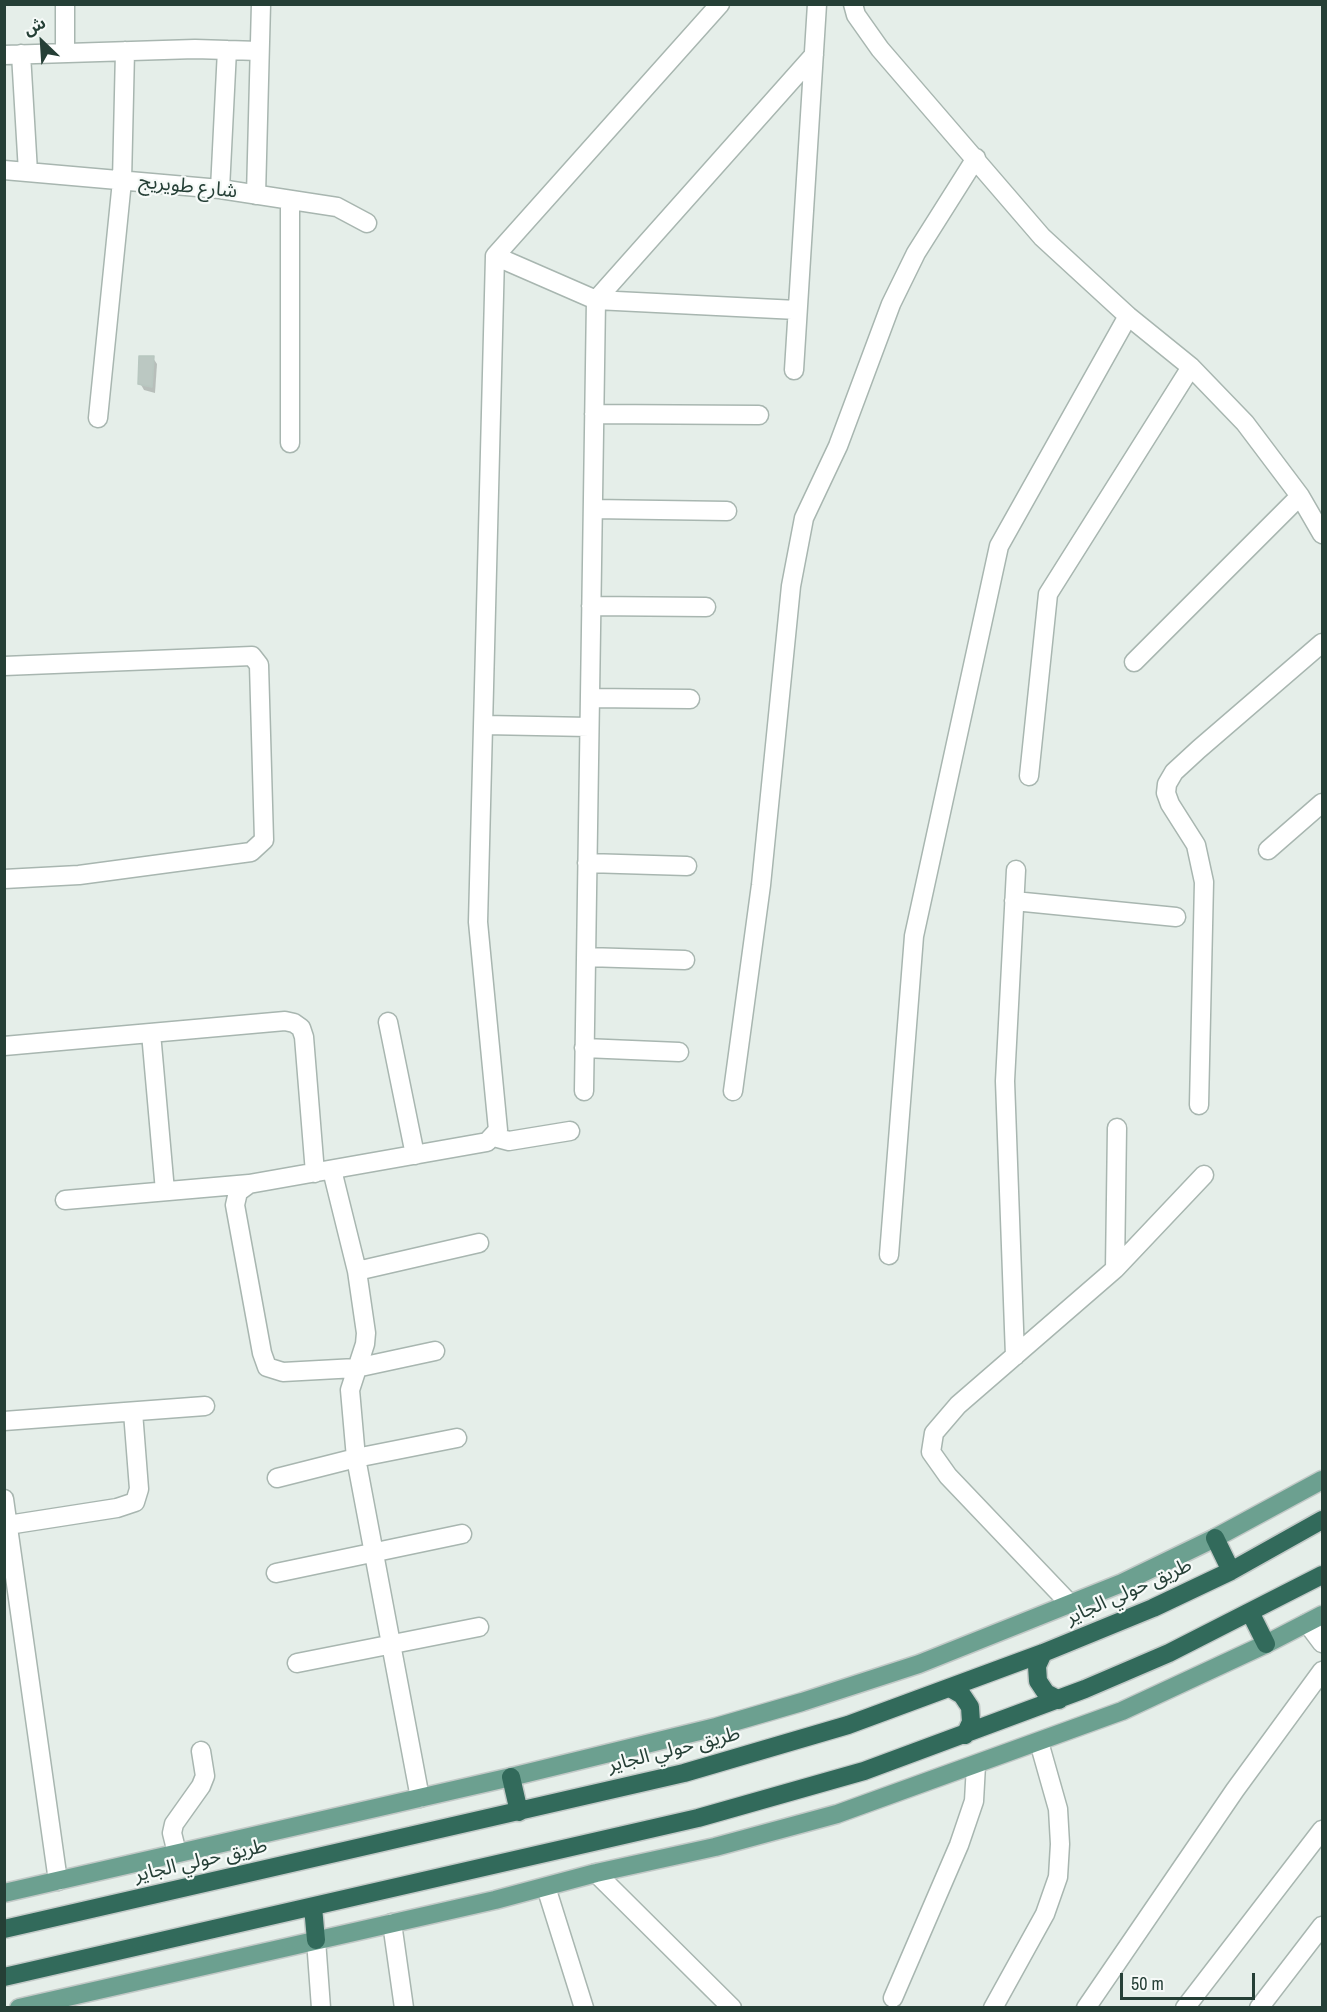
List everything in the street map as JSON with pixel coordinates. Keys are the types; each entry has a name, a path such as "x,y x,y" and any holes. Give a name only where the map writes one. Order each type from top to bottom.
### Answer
{"highway":[{"name":"طريق حولي الجاير","path":"4,1929 519,1812 738,1758 848,1725 1043,1653 1153,1608 1231,1571 1323,1520"},
{"path":"1215,1538 1231,1571"},
{"path":"4,1977 698,1818 864,1771 1059,1700 1170,1653 1251,1614 1323,1575"},
{"path":"1251,1614 1266,1644"},
{"path":"1043,1653 1037,1666 1038,1681 1046,1693 1059,1700"},
{"path":"950,1688 962,1695 970,1707 971,1722 965,1735"},
{"path":"512,1777 519,1812"},
{"path":"313,1907 316,1940"}],"main road":[{"path":"4,1893 512,1777 716,1727 802,1702 918,1664 1071,1605 1215,1538 1323,1480"},
{"path":"19,2007 546,1887 596,1873 715,1847 837,1814 1122,1711 1315,1619"}],"street":[{"path":"65,4 65,52"},
{"path":"256,195 261,4"},
{"path":"494,1137 499,1121 478,922 485,725 495,255 720,4"},
{"path":"794,370 817,4"},
{"path":"853,4 856,15 880,49 1042,237 1128,316 1191,367 1245,423 1300,496 1323,534"},
{"path":"219,189 227,50"},
{"path":"98,418 122,181 124,51"},
{"path":"28,172 13,55 124,51 259,51"},
{"path":"584,1091 596,300 814,55"},
{"path":"733,1091 761,885 791,586 804,518 838,446 891,304 916,253 976,158"},
{"name":"شارع طويريج","path":"4,170 219,189 337,207 367,223"},
{"path":"290,201 290,443"},
{"path":"495,255 596,300 797,310"},
{"path":"889,1256 914,936 999,546 1128,316"},
{"path":"1029,776 1048,594 1191,367"},
{"path":"594,414 759,415"},
{"path":"1134,663 1300,496"},
{"path":"593,509 728,511"},
{"path":"591,606 706,607"},
{"path":"1199,1105 1204,882 1196,845 1170,804 1166,793 1167,784 1174,772 1199,749 1323,643"},
{"path":"4,666 252,656 259,665 264,840 251,852 80,874 4,879"},
{"path":"590,698 690,699"},
{"path":"485,725 590,727"},
{"path":"1268,850 1323,803"},
{"path":"587,863 687,866"},
{"path":"1015,1356 1005,1081 1016,870"},
{"path":"1014,901 1176,917"},
{"path":"586,957 685,960"},
{"path":"4,1046 285,1021 301,1028 323,1171 357,1270 366,1333 363,1353 350,1390 356,1458 420,1798"},
{"path":"388,1022 415,1155"},
{"path":"152,1033 165,1191"},
{"path":"584,1048 679,1052"},
{"path":"1115,1269 1117,1128"},
{"path":"65,1200 249,1184 479,1144 494,1137 509,1141 570,1131"},
{"path":"1071,1605 948,1476 932,1452 934,1433 958,1405 1115,1269 1204,1175"},
{"path":"249,1184 238,1192 235,1205 262,1353 267,1367 283,1372 356,1368 435,1351"},
{"path":"357,1270 479,1243"},
{"path":"4,1422 205,1406"},
{"path":"8,1525 117,1508 135,1502 139,1489 133,1412"},
{"path":"277,1478 356,1458 457,1438"},
{"path":"4,1499 58,1881"},
{"path":"276,1573 462,1534"},
{"path":"1315,1619 1323,1643"},
{"path":"297,1663 479,1628"},
{"path":"1086,2007 1235,1790 1323,1671"},
{"path":"993,2007 1045,1914 1058,1877 1060,1844 1058,1809 1039,1742"},
{"path":"177,1853 172,1833 174,1824 201,1786 205,1767 201,1751"},
{"path":"893,1998 959,1845 974,1801 976,1765"},
{"path":"1185,2007 1283,1878 1323,1830"},
{"path":"596,1873 732,2007"},
{"path":"546,1887 584,2007"},
{"path":"392,1923 404,2007"},
{"path":"1259,2007 1323,1926"},
{"path":"316,1940 321,2007"}],"building":[{"path":"139,356 154,356 152,387 138,384"}]}
